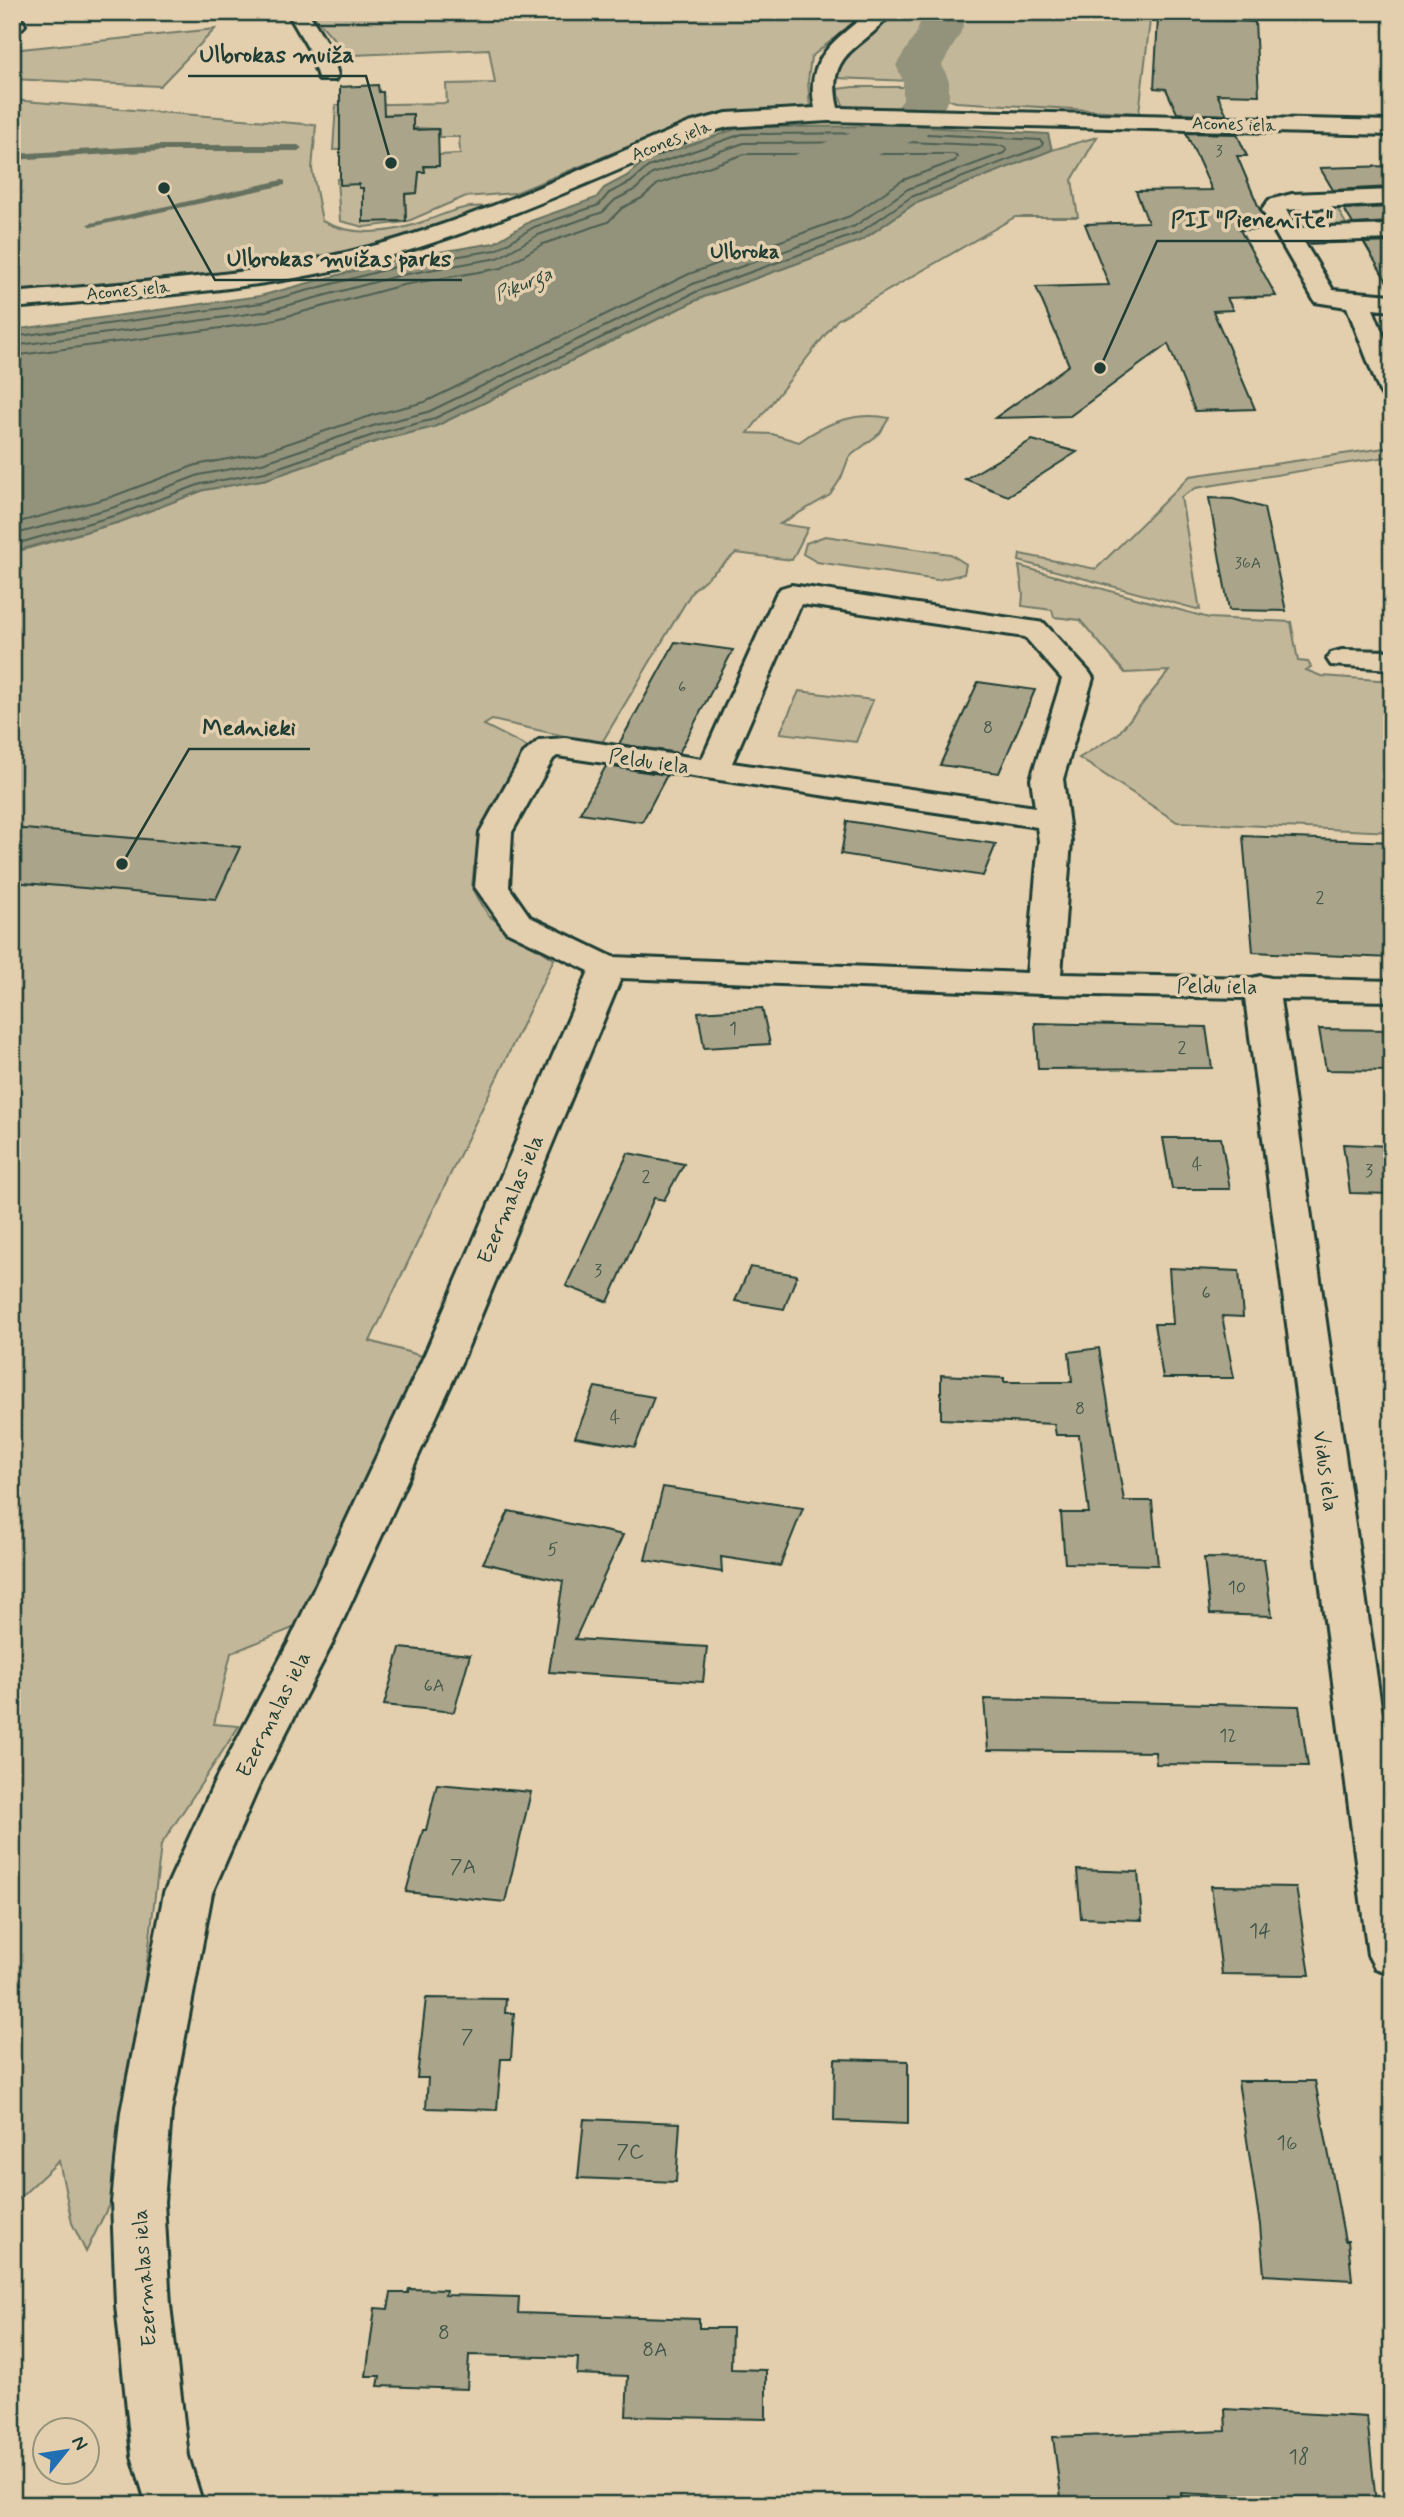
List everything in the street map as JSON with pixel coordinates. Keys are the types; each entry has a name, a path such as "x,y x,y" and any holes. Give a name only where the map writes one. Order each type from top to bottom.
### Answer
{"street":[{"path":"297,12 319,48 327,75"},
{"path":"828,114 822,83 830,60 882,12"},
{"name":"Acones iela","path":"12,301 248,278 371,254 457,228 697,128 741,118 828,114 1392,128"},
{"path":"1392,197 1292,201 1277,205 1274,210 1324,297 1392,303"},
{"path":"1288,235 1392,232"},
{"path":"1358,302 1392,390"},
{"name":"Peldu iela","path":"1043,984 1055,841 1047,779 1078,678 1034,629 790,594 713,770 550,747 540,753 496,832 492,887 518,924 608,967 1043,984 1392,990"},
{"path":"1342,659 1392,660"},
{"path":"713,770 1017,816 1051,818"},
{"name":"Ezermalas iela","path":"175,2505 159,2443 143,2305 138,2202 146,2112 188,1893 238,1781 311,1642 446,1354 608,967"},
{"name":"Vidus iela","path":"1261,986 1392,1955"}],"shaded area":[{"path":"310,12 867,12 811,57 808,81 810,109 764,111 688,122 515,193 464,197 406,222 364,227 340,221 337,179 359,178 363,195 406,220 405,194 417,193 419,172 425,172 424,167 439,166 439,155 460,154 459,137 439,137 439,129 413,128 413,114 364,115 360,149 333,150 336,105 447,103 446,84 495,83 489,49 353,55 340,46"},
{"path":"889,12 933,12 903,63 911,81 836,78 850,50"},
{"path":"964,12 1151,12 1139,113 956,102 941,97 934,63"},
{"path":"215,29 160,86 12,79 12,50"},
{"path":"915,87 917,100 908,112 853,109 843,105 837,89"},
{"path":"12,100 316,125 312,169 322,221 348,230 388,231 464,208 487,207 430,229 313,260 193,278 12,295"},
{"path":"1097,137 1072,180 1078,217 1015,217 837,320 748,433 772,434 799,442 842,420 865,416 889,418 880,433 849,457 841,478 830,495 780,524 808,528 792,560 736,553 693,590 601,744 492,720 484,725 540,753 474,867 472,888 489,916 554,959 370,1341 432,1359 298,1626 231,1653 214,1724 239,1726 161,1845 121,2180 86,2252 72,2223 59,2161 12,2205 12,553 120,522 204,490 267,479 381,440 434,427 701,298 862,240 914,204 1052,150"},
{"path":"1334,203 1349,229 1305,228 1295,223 1289,212 1292,208"},
{"path":"1392,447 1392,456 1196,488 1181,497 1200,610 1019,561 1020,554 1096,569 1190,476"},
{"path":"825,536 950,554 966,564 964,574 937,580 817,562 803,554 806,543"},
{"path":"1019,566 1209,618 1291,622 1298,661 1308,662 1311,667 1306,670 1321,676 1392,681 1392,832 1177,822 1079,758 1118,734 1169,671 1125,673 1080,620 1054,617 1052,610 1022,606"},
{"path":"799,691 873,700 856,742 780,733"}],"water":[{"path":"908,126 1048,134 1052,150 914,204 862,240 701,298 434,427 381,440 267,479 204,490 120,522 12,552 12,330 260,296 398,259 494,243 531,221 596,198 604,188 627,176 644,161 741,127"}],"building":[{"path":"1158,18 1255,22 1259,95 1217,94 1227,115 1177,113 1166,89 1154,88"},
{"path":"378,85 379,92 383,92 384,115 413,114 413,130 438,129 439,166 424,166 425,172 419,172 417,193 405,194 406,221 363,222 363,188 359,188 359,184 340,185 340,87"},
{"path":"1186,133 1237,134 1247,156 1237,156 1268,229 1240,230 1276,296 1227,298 1233,310 1213,311 1255,409 1195,411 1168,344 1070,416 995,418 1069,365 1036,287 1109,285 1085,224 1148,222 1136,191 1212,190"},
{"path":"1392,166 1392,187 1333,190 1320,168"},
{"path":"1392,207 1392,222 1353,224 1344,209"},
{"path":"1392,242 1392,290 1364,243"},
{"path":"1032,440 1077,452 1008,496 965,479"},
{"path":"1209,498 1233,499 1264,508 1286,611 1229,610"},
{"path":"675,642 733,650 679,753 619,744"},
{"path":"978,682 1035,690 999,773 940,765"},
{"path":"606,766 667,775 642,822 580,813"},
{"path":"847,821 996,844 983,876 841,854"},
{"path":"12,828 240,847 216,899 12,882"},
{"path":"1243,836 1392,842 1392,958 1253,952"},
{"path":"762,1008 770,1044 704,1048 698,1012"},
{"path":"1035,1023 1206,1027 1212,1068 1038,1069"},
{"path":"1319,1029 1392,1030 1392,1071 1326,1070"},
{"path":"1163,1138 1221,1138 1230,1189 1172,1189"},
{"path":"1343,1144 1392,1146 1392,1194 1350,1193"},
{"path":"628,1153 684,1164 664,1200 654,1198 608,1302 566,1286"},
{"path":"750,1267 797,1275 784,1309 735,1301"},
{"path":"1169,1268 1239,1271 1243,1317 1222,1316 1234,1378 1163,1378 1154,1324 1173,1324"},
{"path":"1099,1348 1124,1501 1152,1501 1158,1565 1065,1563 1061,1513 1089,1513 1079,1435 1056,1435 1054,1424 941,1419 941,1375 1004,1378 1004,1382 1072,1382 1069,1352"},
{"path":"595,1387 654,1397 635,1447 575,1437"},
{"path":"663,1487 803,1508 780,1566 721,1557 722,1572 645,1560"},
{"path":"509,1511 623,1535 575,1639 707,1647 703,1682 549,1672 563,1581 483,1563"},
{"path":"1204,1558 1264,1559 1272,1616 1210,1614"},
{"path":"400,1648 470,1655 454,1712 384,1705"},
{"path":"984,1699 1299,1706 1308,1766 1156,1764 1155,1752 988,1750"},
{"path":"437,1784 531,1792 505,1902 406,1892 423,1830 426,1830"},
{"path":"1077,1870 1138,1872 1142,1920 1081,1918"},
{"path":"1211,1886 1296,1887 1310,1975 1222,1974"},
{"path":"426,1998 506,1999 505,2013 514,2013 511,2059 501,2059 497,2110 426,2108 428,2078 417,2078"},
{"path":"835,2059 908,2061 908,2124 834,2121"},
{"path":"1238,2081 1315,2081 1345,2241 1348,2241 1352,2280 1264,2275 1260,2225"},
{"path":"584,2119 680,2123 676,2182 578,2178"},
{"path":"409,2289 446,2290 445,2295 519,2297 518,2313 699,2319 699,2328 732,2328 731,2369 766,2370 766,2419 626,2416 628,2376 577,2374 578,2358 469,2355 467,2389 378,2386 380,2376 366,2376 375,2308 388,2309 391,2293 408,2293"},
{"path":"1225,2409 1367,2417 1376,2503 1181,2493 1183,2505 1062,2505 1053,2437 1226,2431"}],"waterway":[{"name":"Piķurga","path":"804,168 908,126 926,100 926,81 919,65 938,34 946,12"},
{"path":"12,157 161,148 298,148"},
{"path":"91,224 282,183"}],"place":[{"name":"Ulbrokas muiža","path":"391,163"},
{"name":"Ulbrokas muižas parks","path":"164,188"},
{"name":"PII \"Pienenīte\"","path":"1100,368"},
{"name":"Mednieki","path":"122,864"}],"district":[{"name":"Ulbroka","path":"745,251"}]}
